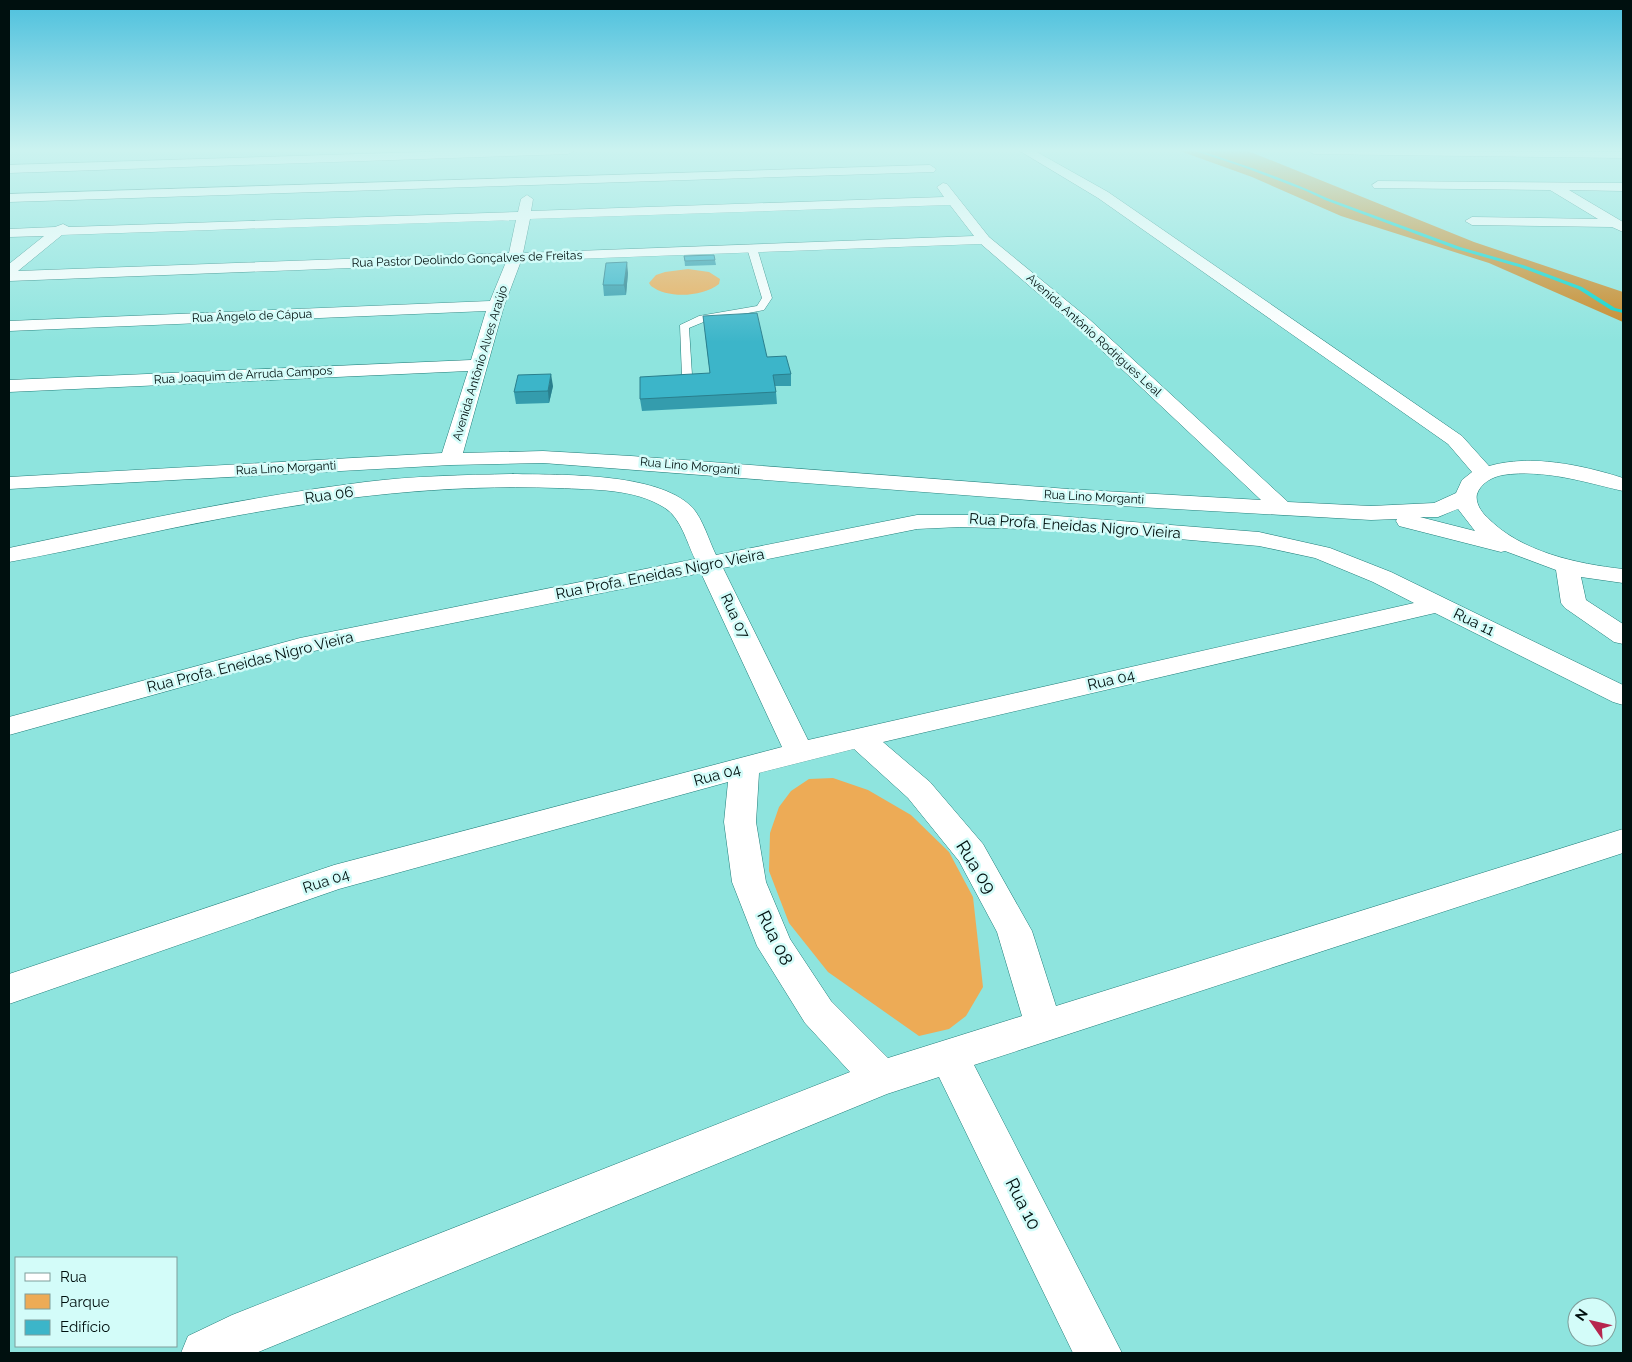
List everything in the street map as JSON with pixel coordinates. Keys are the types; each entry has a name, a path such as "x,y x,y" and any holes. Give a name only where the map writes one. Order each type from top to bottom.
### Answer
{"street":[{"path":"9,233 564,215"},
{"name":"Avenida Antônio Rodrigues Leal","path":"964,215 984,240 1083,323 1282,508"},
{"path":"1132,215 1264,305 1455,440 1485,474"},
{"path":"1603,215 1621,225"},
{"name":"Avenida Antônio Alves Araújo","path":"451,459 496,306 515,257 523,216"},
{"path":"9,272 75,219"},
{"path":"1472,221 1621,225"},
{"name":"Rua Pastor Deolindo Gonçalves de Freitas","path":"9,276 984,240"},
{"name":"Rua Ângelo de Cápua","path":"9,326 496,306"},
{"name":"Rua Joaquim de Arruda Campos","path":"9,386 478,365"},
{"path":"1455,440 1538,467"},
{"name":"Rua Lino Morganti","path":"9,484 451,459 543,457 631,462 1068,496 1371,513"},
{"path":"1371,513 1438,510 1465,497 1471,482 1485,474 1512,468 1538,467 1577,472 1623,485"},
{"name":"Rua 06","path":"9,555 257,505 353,491 507,481 566,482 615,486 654,494"},
{"name":"Rua 07","path":"654,494 676,505 684,512 799,752"},
{"path":"1465,497 1472,515 1492,534 1526,552"},
{"path":"1371,513 1435,527 1526,552 1567,566 1623,576"},
{"name":"Rua Profa. Eneidas Nigro Vieira","path":"9,726 300,646 917,522 965,519 1015,520 1259,539 1322,553"},
{"name":"Rua 11","path":"1322,553 1382,577 1623,696"},
{"path":"1567,566 1574,603 1623,636"},
{"name":"Rua 04","path":"9,989 334,878 799,752 1438,604"},
{"name":"Rua 09","path":"860,738 919,790 971,853 1014,932 1044,1026"},
{"name":"Rua 08","path":"744,767 740,822 749,882 775,946 818,1012 881,1078"},
{"path":"205,1353 249,1332 881,1078 1623,841"},
{"name":"Rua 10","path":"949,1056 1098,1353"}],"lane":[{"path":"686,375 684,327 703,318 760,308 767,298 752,248"}],"green space":[{"path":"688,269 709,272 720,279 719,284 704,292 676,295 658,290 649,283 656,275"},
{"path":"833,778 868,790 911,815 949,852 973,897 983,987 966,1016 949,1029 919,1036 828,972 789,923 769,871 770,833 779,807 791,791 809,779"}],"shaded area":[{"path":"1338,215 1406,215 1474,242 1623,292 1623,322 1489,263"}],"building":[{"path":"714,255 715,260 685,261 684,256"},
{"path":"627,262 624,285 603,285 606,263"},
{"path":"757,313 767,357 786,356 791,374 773,375 776,392 640,399 640,377 710,373 703,316"},
{"path":"551,374 548,391 514,392 518,375"}],"waterway":[{"path":"1368,215 1458,248 1521,266 1580,288 1613,309 1623,312"}]}
